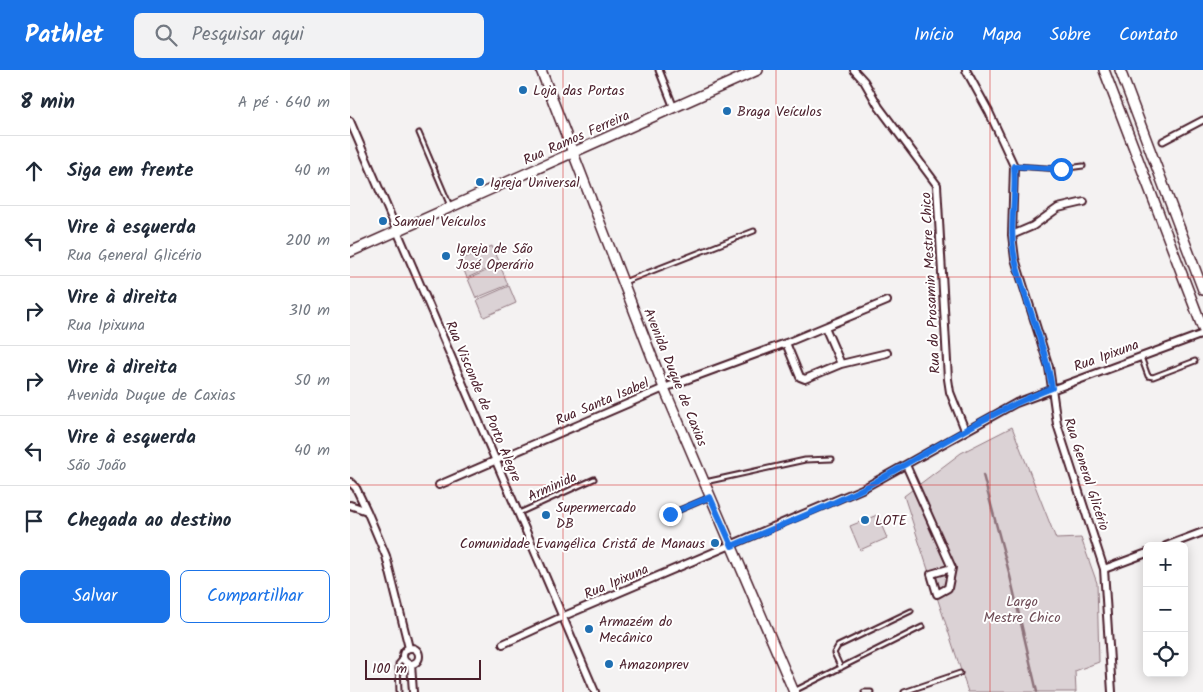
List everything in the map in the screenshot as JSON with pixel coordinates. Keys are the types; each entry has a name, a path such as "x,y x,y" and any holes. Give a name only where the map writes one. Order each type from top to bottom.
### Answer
{"main road":[{"name":"Avenida Duque de Caxias","path":"541,70 664,388 793,692"},
{"name":"Rua Ramos Ferreira","path":"350,252 758,70"},
{"path":"1104,70 1203,329"},
{"path":"1120,70 1203,290"},
{"path":"1138,158 1152,154"}],"street":[{"path":"659,70 674,108"},
{"name":"Rua do Prosamin Mestre Chico","path":"854,70 864,81 879,107 938,185 948,379 950,392 965,430"},
{"name":"Rua General Glicério","path":"966,70 989,112 1014,166 1012,235 1015,259 1049,367 1057,424 1104,569 1112,692"},
{"name":"Rua Visconde de Porto Alegre","path":"350,120 595,692"},
{"path":"1163,140 1203,120"},
{"path":"1012,235 1033,226 1058,208 1084,202"},
{"name":"Rua Santa Isabel","path":"439,485 495,459 664,388 786,343 887,301"},
{"path":"825,327 841,364"},
{"name":"Rua Ipixuna","path":"503,644 564,616 862,489 1016,403 1052,388 1203,334"},
{"path":"786,343 802,378 841,364 887,353"},
{"path":"906,464 952,568"},
{"path":"350,482 356,488 367,510 386,556 409,648"},
{"path":"350,505 367,510"},
{"path":"1177,542 1203,532"},
{"path":"1104,569 1143,554"},
{"path":"409,648 405,650 403,658 411,664"},
{"path":"409,648 414,649 419,655 416,662 411,664"},
{"path":"411,664 413,692"}],"lane":[{"path":"419,132 451,208"},
{"path":"1014,166 1061,169 1084,166"},
{"path":"623,282 754,231"},
{"path":"1140,356 1148,376 1153,377 1195,361"},
{"path":"704,482 805,460 832,459"},
{"name":"Arminida","path":"519,513 594,479"},
{"path":"670,514 710,497"},
{"path":"841,668 834,653 838,646 911,611"},
{"path":"793,692 922,627"},
{"path":"399,692 398,664 403,658"},
{"path":"904,692 960,673"},
{"path":"864,692 871,692"}],"green space":[{"path":"492,246 500,263 467,278 460,260"},
{"path":"500,265 508,285 476,298 468,279"},
{"path":"509,286 516,303 484,317 477,300"},
{"name":"Largo Mestre Chico","path":"1012,427 1056,539 1081,538 1097,583 1099,662 1075,671 1076,692 968,692 904,496 961,453"},
{"path":"877,515 887,538 860,550 850,526"}],"waterway":[{"path":"983,475 1010,576 1037,692"}],"place":[{"name":"Loja das Portas","path":"523,90"},
{"name":"Braga Veículos","path":"727,111"},
{"name":"Igreja Universal","path":"480,182"},
{"name":"Samuel Veículos","path":"383,221"},
{"name":"Igreja de São José Operário","path":"446,256"},
{"name":"Supermercado DB","path":"546,515"},
{"name":"LOTE","path":"865,520"},
{"name":"Comunidade Evangélica Cristã de Manaus","path":"715,543"},
{"name":"Armazém do Mecânico","path":"589,629"},
{"name":"Amazonprev","path":"609,664"}],"route":[{"path":"670,514 710,497 732,546 862,489 965,430 1016,403 1052,388 1049,367 1015,259 1012,235 1014,166 1061,169"}]}
